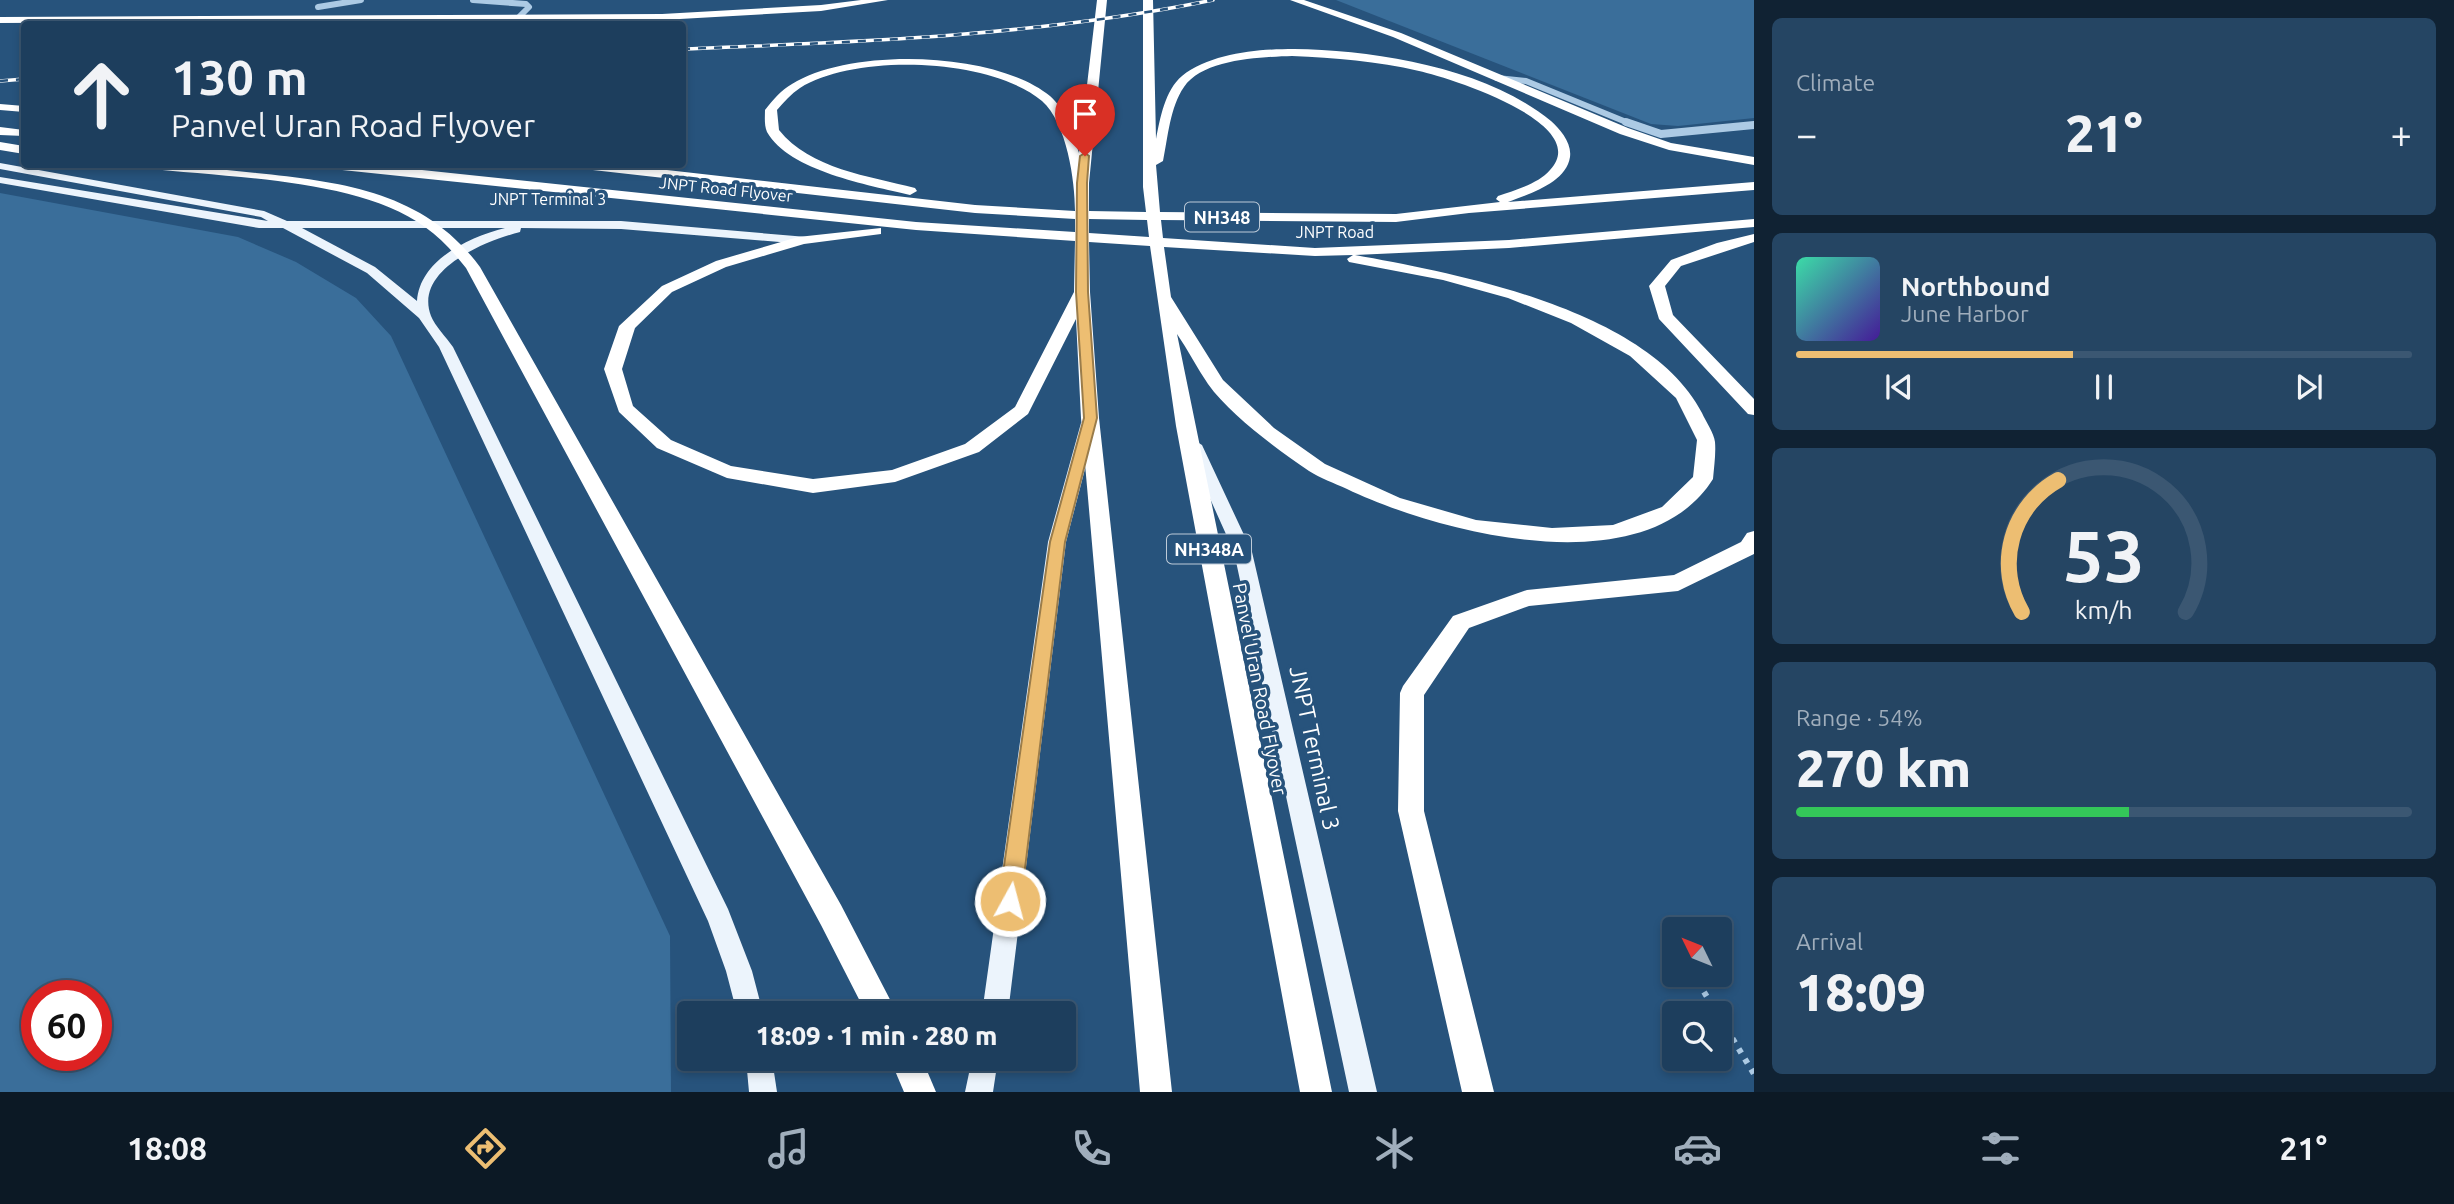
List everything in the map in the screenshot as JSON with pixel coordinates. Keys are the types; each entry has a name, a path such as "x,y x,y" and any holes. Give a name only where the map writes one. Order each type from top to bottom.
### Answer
{"highway":[{"path":"304,7 708,6 814,0"},
{"path":"0,20 517,19 740,14 883,0"},
{"path":"1102,0 1082,183 1082,292 1090,418 1156,1092"},
{"name":"Panvel Uran Road Flyover","path":"1148,0 1150,187 1163,298 1185,426 1316,1092"},
{"path":"1296,0 1363,21 1624,131 1669,146 1754,161"},
{"path":"1150,187 1176,91 1185,78 1233,58 1278,54 1377,59 1452,76 1487,88 1519,103 1543,119 1562,139 1565,159 1554,176 1526,192 1469,209"},
{"path":"975,209 813,161 787,147 772,130 771,110 782,96 801,83 834,72 920,62 997,74 1026,85 1048,100 1060,120 1082,183"},
{"path":"0,107 21,109"},
{"path":"0,131 21,133"},
{"path":"0,146 21,150"},
{"path":"179,168 341,187 407,209 440,229 458,245 473,267 777,817 876,1001"},
{"name":"JNPT Road Flyover","path":"360,168 916,226"},
{"name":"JNPT Road Flyover","path":"615,168 975,209"},
{"name":"JNPT Road","path":"975,209 1063,215 1396,218 1469,209 1754,186"},
{"name":"JNPT Road","path":"916,226 1315,252 1509,244 1754,223"},
{"path":"916,226 803,240 721,264 667,289 627,326 613,369 625,408 664,444 727,472 813,486 895,476 972,448 1022,410 1082,292"},
{"path":"1754,238 1722,246 1676,263 1657,286 1665,316 1754,410"},
{"path":"1163,298 1216,383 1267,432 1318,468 1393,503 1476,527 1552,535 1615,532 1670,512 1703,478 1706,440 1684,396 1636,352 1577,320 1514,295 1445,276 1315,252"},
{"path":"1478,1092 1411,811 1412,693 1461,622 1527,597 1678,583 1749,547 1754,538"},
{"path":"911,1071 920,1092"}],"main road":[{"name":"JNPT Terminal 3","path":"0,166 235,206 292,226"},
{"name":"JNPT Terminal 3","path":"0,180 217,218 292,226 540,223 621,225 803,240"},
{"path":"424,315 424,291 428,282 433,273 452,257 498,234 540,223"},
{"path":"292,226 371,270 396,289 424,315 446,347 719,917 747,1001"},
{"path":"997,1001 1058,542 1090,418"},
{"name":"JNPT Terminal 3","path":"1185,426 1243,552 1363,1092"},
{"path":"760,1071 763,1092"},
{"path":"979,1092 983,1071"}],"street":[{"path":"318,7 361,0"},
{"path":"473,0 517,2 528,7 517,19"},
{"path":"1497,78 1525,80 1640,128 1661,134 1754,125"}],"path":[{"path":"1704,992 1710,1001"},
{"path":"1732,1038 1754,1074"}],"shaded area":[{"path":"1336,0 1754,0 1754,118 1678,126 1651,124"},
{"path":"0,193 238,237 296,262 356,298 391,336 670,936 671,1092 0,1092"}],"railway":[{"path":"686,49 882,40 1015,29 1081,22 1213,0"},
{"path":"0,81 21,79"}],"route":[{"path":"1010,901 1058,542 1090,418 1082,292 1082,183 1085,156"}]}
